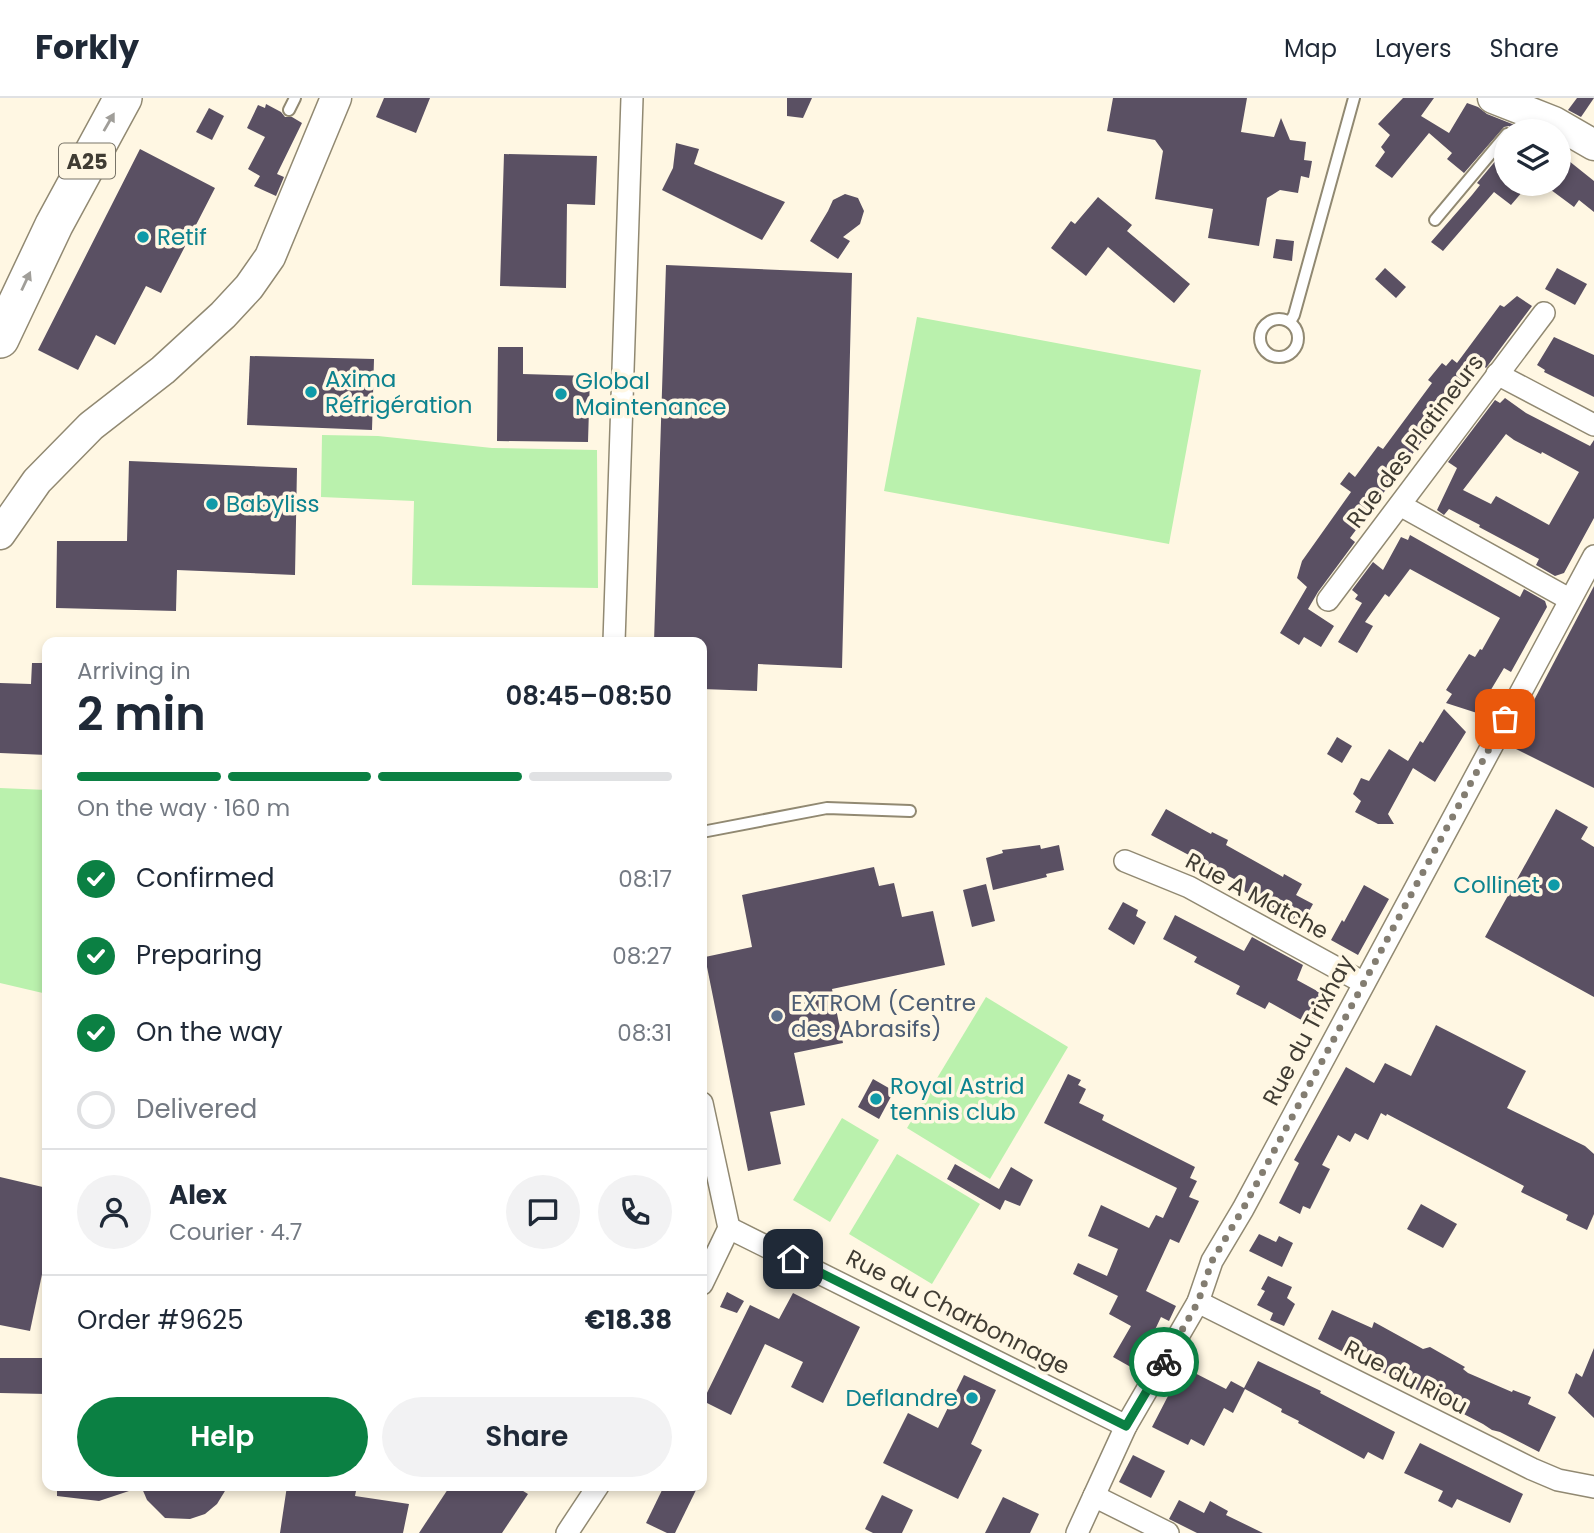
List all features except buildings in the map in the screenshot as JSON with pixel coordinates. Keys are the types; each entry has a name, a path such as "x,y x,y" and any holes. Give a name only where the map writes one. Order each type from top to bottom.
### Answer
{"highway":[{"name":"A25","path":"0,339 54,225 123,98"}],"main road":[{"path":"0,534 37,481 91,426 163,370 249,287 270,257 336,98"},
{"path":"1493,98 1509,119"},
{"path":"1571,132 1594,145"}],"street":[{"path":"614,637 632,98"},
{"name":"Rue des Platineurs","path":"1328,600 1544,313"},
{"path":"1497,374 1594,425"},
{"path":"1400,505 1569,599"},
{"name":"Rue du Trixhay","path":"1077,1533 1126,1426 1198,1302 1212,1261 1243,1209 1594,556"},
{"name":"Rue A Matche","path":"1125,860 1189,887 1364,983"},
{"path":"707,1126 729,1228 707,1274"},
{"name":"Rue du Charbonnage","path":"729,1228 1126,1426"},
{"name":"Rue du Riou","path":"1198,1302 1532,1469 1558,1480 1594,1486"},
{"path":"567,1533 595,1491"},
{"path":"1094,1496 1168,1533"}],"lane":[{"path":"289,110 295,98"},
{"path":"1290,322 1354,98"},
{"path":"1435,220 1494,148"},
{"path":"707,831 827,808 910,811"}],"green space":[{"path":"917,317 1201,370 1169,544 884,491"},
{"path":"322,435 378,436 492,448 597,450 598,588 412,585 414,501 321,497"},
{"path":"0,788 42,790 42,993 0,983"},
{"path":"986,997 1068,1047 990,1179 907,1128"},
{"path":"842,1118 879,1140 830,1222 793,1200"},
{"path":"897,1154 980,1204 932,1284 849,1234"}],"way so far":[{"path":"1164,1362 1198,1302 1212,1261 1243,1209 1505,719"}],"place":[{"name":"Retif","path":"143,237"},
{"name":"Axima Réfrigération","path":"311,392"},
{"name":"Global Maintenance","path":"561,394"},
{"name":"Babyliss","path":"212,504"},
{"name":"Collinet","path":"1554,885"},
{"name":"EXTROM (Centre des Abrasifs)","path":"777,1016"},
{"name":"Royal Astrid tennis club","path":"876,1099"},
{"name":"Deflandre","path":"972,1398"}],"route":[{"path":"793,1259 1126,1426 1164,1362"}]}
